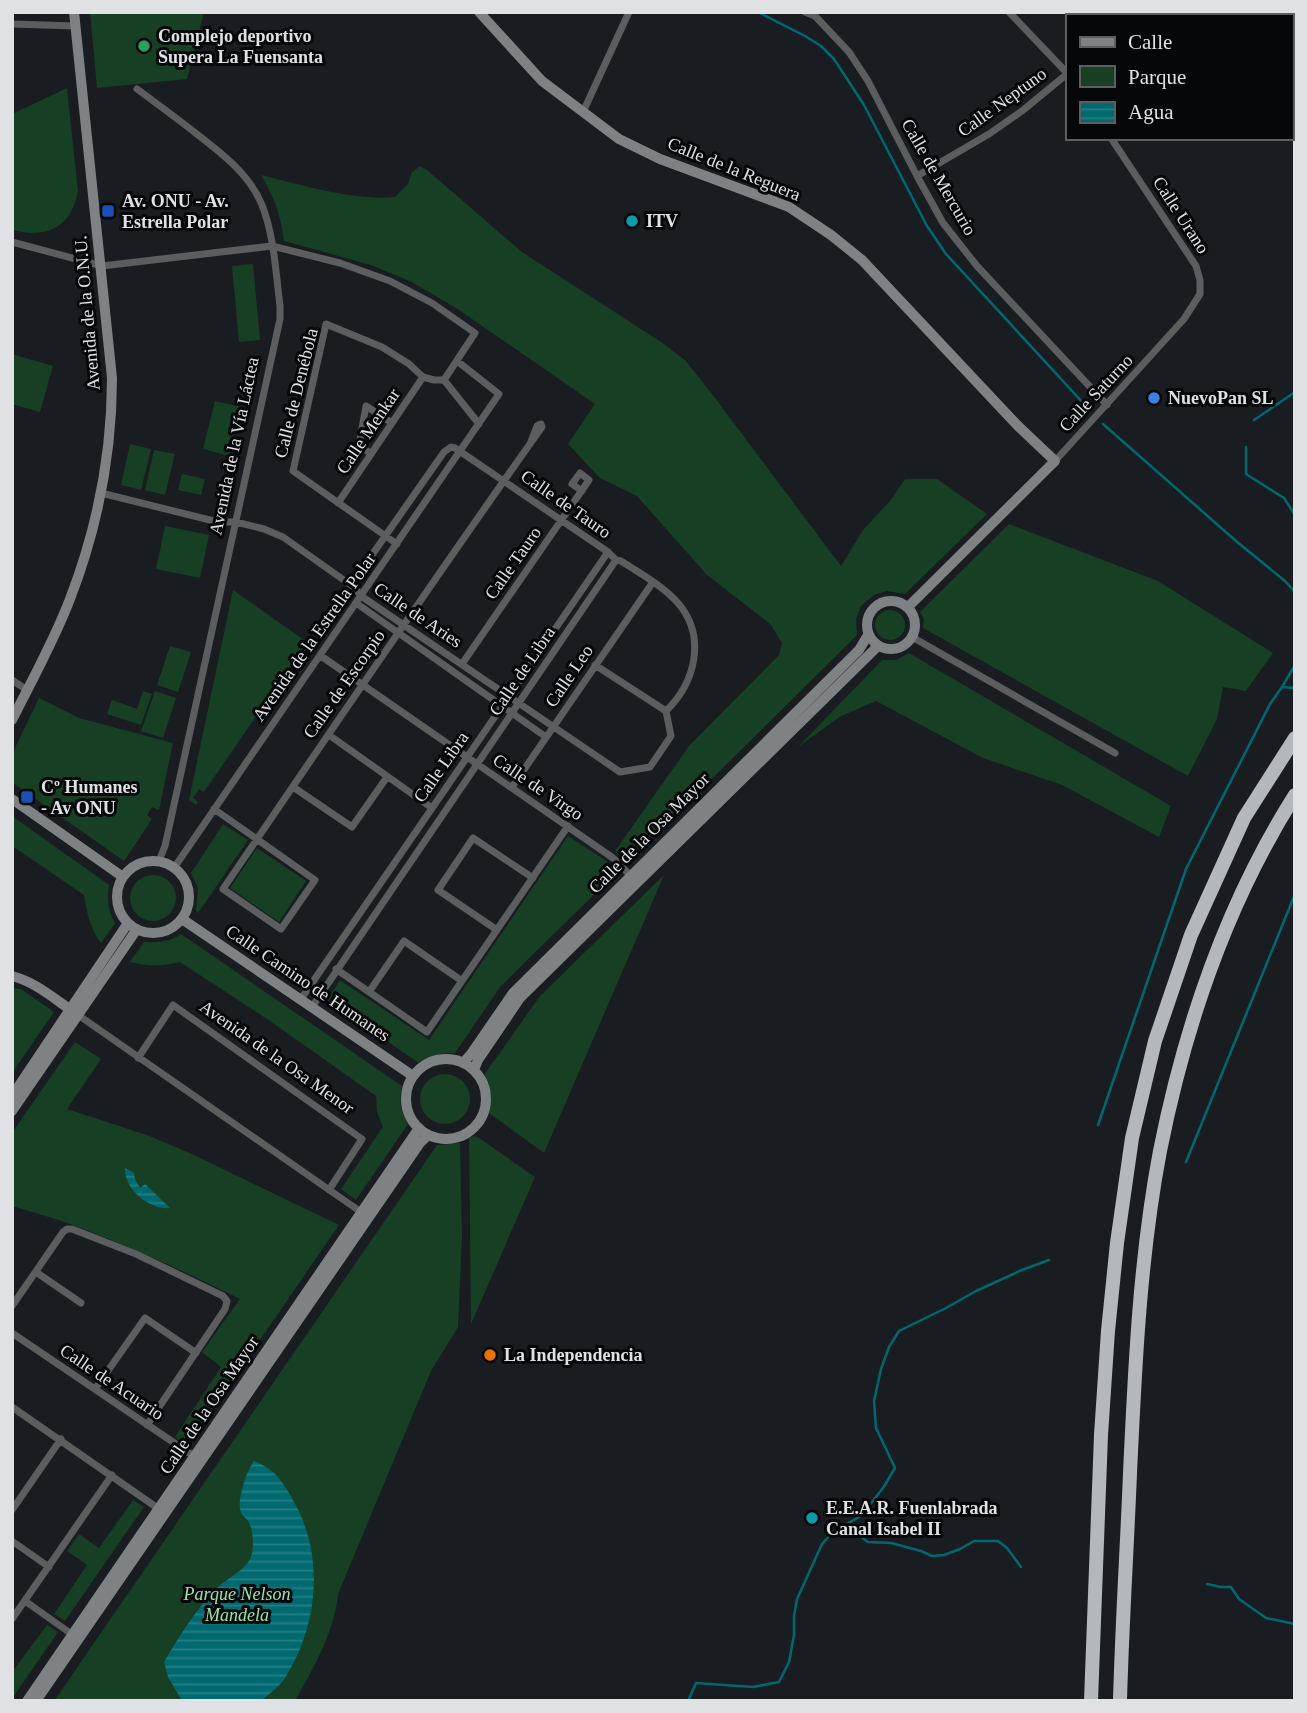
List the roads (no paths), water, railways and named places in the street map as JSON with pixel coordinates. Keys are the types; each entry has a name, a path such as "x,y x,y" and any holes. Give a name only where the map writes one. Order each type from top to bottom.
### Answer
{"highway":[{"path":"1091,1701 1101,1435 1108,1331 1120,1216 1132,1138 1155,1041 1191,934 1244,818 1295,738"},
{"path":"1120,1701 1135,1379 1142,1287 1160,1152 1184,1046 1212,962 1245,885 1295,795"}],"street":[{"name":"Avenida de la O.N.U.","path":"12,720 70,599 88,547 101,493 109,436 112,393 102,266 74,12"},
{"name":"Calle de la Reguera","path":"479,12 542,81 619,139 660,159 789,206 831,235 862,260 1018,426 1055,461"},
{"path":"583,112 629,12"},
{"name":"Calle de Mercurio","path":"805,12 815,16 849,52 868,80 917,176 943,223 959,245 1107,405"},
{"path":"1009,12 1066,72"},
{"path":"12,24 75,26"},
{"name":"Calle Neptuno","path":"917,176 989,134 1022,111 1066,74"},
{"name":"Avenida de la Vía Láctea","path":"137,89 218,150 241,171 256,191 263,207 272,246 280,306 280,319 236,522 165,846 159,862"},
{"name":"Calle Urano","path":"1112,140 1196,266 1200,280 1200,294 1184,319 1161,346"},
{"path":"12,242 102,266 272,246 340,263 390,281 432,303 475,333 444,380 479,424"},
{"name":"Calle de Denébola","path":"397,544 293,471 326,324 382,346 423,376 444,380"},
{"name":"Calle Saturno","path":"1055,461 1161,346"},
{"name":"Avenida de la Estrella Polar","path":"174,868 499,394 457,361"},
{"name":"Calle Menkar","path":"338,503 423,376"},
{"path":"371,454 359,445 366,406 392,424"},
{"name":"Calle de Escorpio","path":"214,809 256,840 315,880 281,929 223,889 256,840 329,735 362,685 530,444"},
{"path":"351,585 446,449 455,447 461,451"},
{"name":"Calle de Tauro","path":"461,451 617,560 653,582"},
{"path":"908,607 1055,461"},
{"name":"Calle Tauro","path":"462,664 582,491 589,480 580,473 572,484 582,491"},
{"name":"Calle de Aries","path":"101,493 218,522 236,522 264,528 283,537 351,585 358,599 399,633 546,737"},
{"name":"Calle Libra","path":"301,999 608,552"},
{"name":"Calle de Libra","path":"312,1007 617,560"},
{"path":"595,664 666,711 675,702 694,667 694,638 685,612 653,582"},
{"name":"Calle Leo","path":"512,787 653,582"},
{"name":"Calle de Aries","path":"358,599 404,625 620,772 650,767 671,736 666,711"},
{"path":"893,600 908,607 915,621 912,638 901,647 890,649 878,646 868,635 867,621 875,606 893,600"},
{"name":"Calle de la Osa Mayor","path":"463,1063 513,993 859,650 868,635"},
{"path":"912,638 1115,753"},
{"name":"Calle de la Osa Mayor","path":"474,1070 520,998 878,646"},
{"name":"Calle de Virgo","path":"321,656 613,858 631,876"},
{"path":"12,680 27,690"},
{"path":"329,735 432,808"},
{"path":"293,787 352,827 387,777"},
{"path":"12,799 123,877"},
{"path":"336,970 427,1032 568,827"},
{"path":"497,930 438,890 466,848 473,838 533,878"},
{"path":"149,861 174,868 182,876 189,897 182,919 161,932 153,933 133,926 121,914 117,902 123,877 138,864 149,861"},
{"name":"Calle Camino de Humanes","path":"182,919 413,1076"},
{"path":"12,1111 133,926"},
{"path":"369,992 404,941 462,981"},
{"path":"12,976 37,986 361,1212"},
{"name":"Avenida de la Osa Menor","path":"138,1058 173,1005 362,1139 329,1190"},
{"path":"12,1096 74,1013"},
{"path":"445,1059 463,1063 474,1070 483,1084 486,1098 485,1110 473,1129 464,1135 448,1139 424,1132 412,1120 407,1109 408,1087 413,1076 427,1064 445,1059"},
{"name":"Calle de la Osa Mayor","path":"27,1701 361,1212 424,1132"},
{"name":"Calle de la Osa Mayor","path":"36,1701 420,1143 424,1132"},
{"path":"12,1306 67,1229 136,1254 223,1296 226,1301 225,1309 148,1424"},
{"path":"36,1272 81,1303"},
{"path":"94,1389 145,1318 195,1353"},
{"name":"Calle de Acuario","path":"12,1333 195,1457"},
{"path":"14,1411 61,1440 159,1509"},
{"path":"12,1510 61,1440"},
{"path":"12,1619 112,1475"},
{"path":"12,1541 49,1567"},
{"path":"25,1601 73,1635"}],"water":[{"path":"125,1168 134,1173 140,1188 145,1184 170,1208 154,1206 139,1197 129,1183"},
{"path":"254,1461 278,1477 304,1523 310,1545 314,1591 305,1636 285,1678 261,1701 184,1701 168,1677 164,1662 203,1604 250,1559 253,1549 252,1532 242,1513 240,1501 245,1478"}],"waterway":[{"path":"758,12 805,36 821,46 834,59 864,105 927,226 946,254 1085,405"},
{"path":"1254,420 1295,392"},
{"path":"1103,424 1295,592"},
{"path":"1246,447 1246,474 1284,498 1295,515"},
{"path":"1295,665 1282,687 1295,688"},
{"path":"1098,1125 1186,869 1270,704 1282,687"},
{"path":"1186,1162 1295,894"},
{"path":"688,1701 696,1683 753,1687 779,1682 789,1662 797,1599 822,1544 834,1531 861,1516 895,1468 876,1428 874,1401 881,1369 889,1347 899,1331 976,1291 1049,1260"},
{"path":"845,1525 868,1542 891,1543 932,1556 944,1555 974,1541 998,1541 1007,1548 1021,1567"},
{"path":"1207,1584 1231,1587 1239,1599 1266,1618 1295,1624"}],"place":[{"name":"Complejo deportivo Supera La Fuensanta","path":"144,46"},
{"name":"Av. ONU - Av. Estrella Polar","path":"108,211"},
{"name":"ITV","path":"632,221"},
{"name":"NuevoPan SL","path":"1154,398"},
{"name":"Cº Humanes - Av ONU","path":"27,797"},
{"name":"La Independencia","path":"490,1355"},
{"name":"E.E.A.R. Fuenlabrada Canal Isabel II","path":"812,1518"}],"park label":[{"name":"Parque Nelson Mandela","path":"237,1604"}]}
